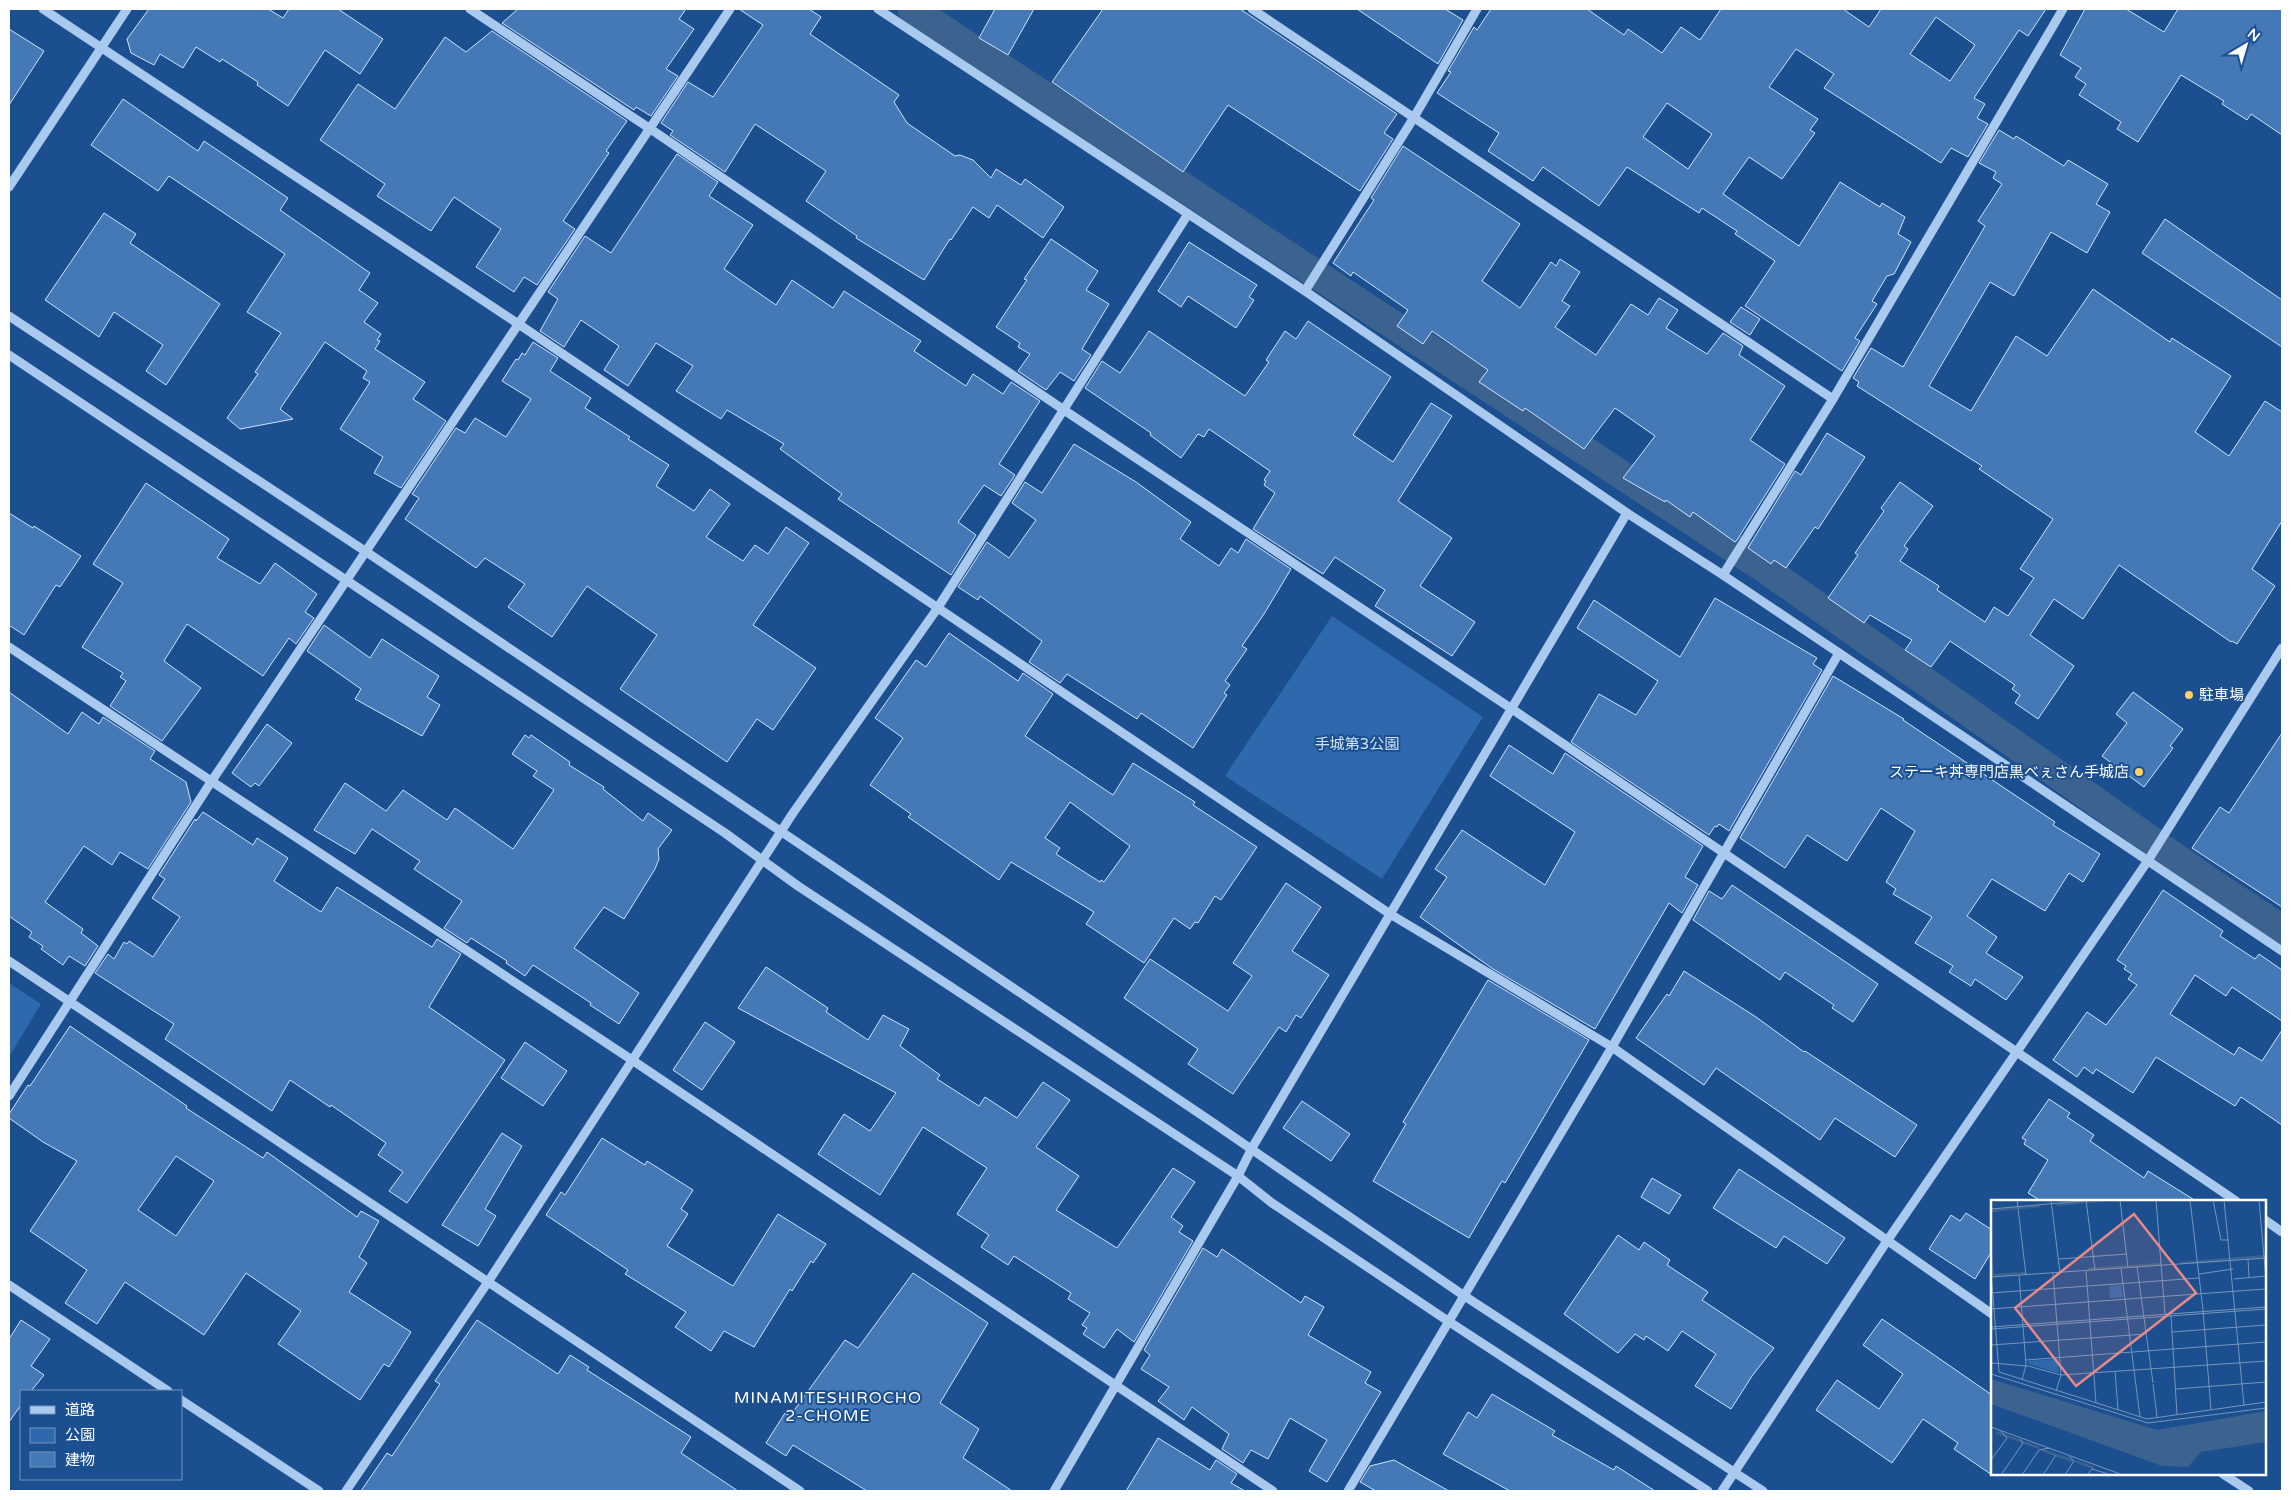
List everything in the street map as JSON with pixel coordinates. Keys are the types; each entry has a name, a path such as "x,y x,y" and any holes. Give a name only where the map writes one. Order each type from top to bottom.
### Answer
{"street":[{"path":"43,9 517,323 1390,914 1612,1047 1991,1313"},
{"path":"9,187 127,9"},
{"path":"470,9 649,128 1064,410 1512,708 2235,1200"},
{"path":"9,1096 211,782 517,323 730,9"},
{"path":"878,9 1305,291 1627,513 1723,575 2282,951"},
{"path":"1252,9 1833,399"},
{"path":"1305,291 1414,119 1477,9"},
{"path":"1723,575 1833,399 2063,9"},
{"path":"346,1491 488,1282 781,831 937,608 1188,214"},
{"path":"9,316 365,550 1252,1148 1463,1294 1763,1491"},
{"path":"9,356 763,861 1238,1176 1272,1203 1448,1321 1708,1491"},
{"path":"1054,1491 1117,1386 1238,1176 1252,1148 1627,513"},
{"path":"9,647 632,1060 1274,1491"},
{"path":"1722,1491 1887,1241 2147,862 2282,648"},
{"path":"1348,1491 1463,1294 1612,1047 1839,653"},
{"path":"9,960 800,1491"},
{"path":"2266,1221 2282,1232"},
{"path":"9,1285 166,1390"},
{"path":"182,1401 319,1491"},
{"path":"2225,1475 2249,1491"}],"green space":[{"name":"手城第3公園","path":"1332,616 1483,717 1382,879 1225,776"},
{"path":"9,983 41,1004 9,1057"}],"building":[{"path":"149,9 268,9 283,18 289,9 338,9 383,39 360,74 325,50 288,106 257,85 258,82 222,59 220,62 196,47 183,68 160,54 154,65 131,53 127,39"},
{"path":"518,9 686,9 679,19 694,29 666,69 678,76 651,116 636,107 634,110 502,23"},
{"path":"739,9 809,9 821,17 810,34 899,95 894,102 907,123 955,156 960,155 973,160 991,178 996,169 1021,185 1025,179 1064,207 1043,238 997,205 989,218 973,207 924,280 856,238 857,236 806,201 826,171 755,124 725,172 670,135 673,131 661,123 688,82 713,97 763,25"},
{"path":"995,9 1034,9 1008,55 979,38"},
{"path":"1103,9 1240,9 1397,114 1384,133 1393,139 1360,191 1228,105 1183,172 1052,82"},
{"path":"1357,9 1445,9 1463,20 1438,64"},
{"path":"1491,9 1587,9 1624,35 1628,29 1662,53 1681,27 1700,40 1721,9 1843,9 1869,27 1881,9 2046,9 2028,36 2019,30 1974,98 1985,104 1977,118 1988,124 1968,157 1951,148 1941,163 1824,88 1834,74 1796,49 1769,87 1818,119 1810,130 1815,133 1782,179 1749,157 1723,194 1799,246 1840,182 1880,207 1882,203 1905,217 1898,234 1911,242 1894,274 1887,276 1872,301 1877,304 1855,338 1860,341 1842,371 1745,306 1775,261 1735,234 1737,231 1702,208 1699,213 1627,167 1599,206 1543,167 1533,181 1488,151 1499,133 1437,93 1451,72 1448,71 1474,27 1477,30","holes":["1936,17 1975,45 1950,81 1910,54","1667,103 1712,134 1688,169 1643,137"]},
{"path":"2085,9 2126,9 2164,32 2178,9 2282,9 2282,135 2251,114 2247,120 2222,104 2224,101 2181,75 2138,142 2117,129 2121,122 2079,95 2086,84 2075,77 2081,68 2060,55"},
{"path":"9,29 44,51 9,105"},
{"path":"492,31 627,121 606,151 609,153 563,221 575,229 537,285 524,277 514,292 476,267 501,229 454,197 431,231 377,196 385,184 320,140 358,84 395,109 445,37 466,52"},
{"path":"123,99 198,151 204,141 288,198 280,210 370,273 359,290 378,303 364,322 381,334 377,340 380,341 375,349 425,382 413,399 446,421 401,488 374,473 383,457 340,429 370,382 363,378 367,371 325,342 280,409 293,419 240,429 227,418 258,374 255,372 281,333 247,312 285,254 169,176 158,191 91,145"},
{"path":"1999,130 2014,139 2016,136 2064,166 2068,160 2108,184 2096,204 2110,212 2087,253 2051,232 2014,296 1990,282 1929,386 1971,411 2016,336 2047,356 2093,289 2170,342 2172,338 2231,376 2195,432 2229,456 2265,401 2282,412 2282,521 2252,569 2275,586 2237,644 2231,642 2119,565 2083,619 2054,599 2030,635 2074,666 2038,719 2015,703 2020,695 2012,689 2015,685 1950,641 1931,667 1905,650 1912,640 1870,615 1864,623 1828,598 1858,555 1855,553 1884,511 1881,508 1900,482 1933,506 1904,546 1908,549 1900,561 1939,586 1937,590 1985,622 1994,607 2008,616 2034,578 2020,569 2053,519 1979,469 1982,466 1857,386 1859,382 1853,378 1871,348 1903,367 1985,226 1978,221 2002,184 1993,178 1996,172 1979,163"},
{"path":"1403,146 1520,224 1482,281 1520,308 1551,262 1556,266 1560,259 1580,272 1562,301 1570,306 1555,327 1596,355 1631,304 1648,315 1659,298 1678,310 1666,328 1707,354 1723,333 1743,346 1739,355 1785,386 1750,440 1785,464 1735,542 1693,512 1690,517 1666,500 1665,502 1623,478 1655,436 1615,408 1584,449 1525,408 1523,411 1479,382 1488,370 1432,331 1423,344 1397,326 1408,310 1353,272 1351,276 1333,263 1374,200 1371,198"},
{"path":"677,154 718,182 709,196 753,225 724,269 776,305 792,280 833,308 844,291 921,341 914,351 966,386 973,374 1003,394 1011,382 1040,401 999,464 1015,475 1001,496 984,485 958,522 976,535 951,575 838,499 842,494 780,449 784,444 727,410 721,419 676,391 693,366 656,343 628,386 604,370 619,346 581,320 564,347 540,331 558,299 548,292 585,236 611,253"},
{"path":"104,213 136,234 130,243 220,304 166,385 146,371 163,345 114,312 99,337 45,300"},
{"path":"2165,219 2282,300 2282,347 2142,253"},
{"path":"1051,239 1098,271 1086,290 1109,304 1082,349 1091,355 1074,381 1060,372 1046,390 1018,371 1030,354 1018,347 1020,343 996,327 1027,280 1024,279"},
{"path":"1189,242 1257,285 1249,297 1254,300 1236,328 1188,296 1181,307 1158,291"},
{"path":"1741,307 1760,319 1750,335 1730,322"},
{"path":"1308,321 1391,377 1353,435 1393,462 1431,403 1452,416 1398,501 1452,538 1420,586 1475,622 1452,656 1375,606 1385,590 1335,557 1323,574 1253,529 1275,493 1264,485 1266,481 1264,480 1270,471 1209,429 1204,437 1198,434 1181,458 1150,435 1151,433 1085,388 1102,361 1120,373 1149,331 1245,396 1269,362 1266,360 1285,331 1296,339"},
{"path":"533,342 558,358 550,371 591,398 585,408 630,437 628,439 669,465 656,486 694,511 710,489 730,504 706,537 743,561 755,545 768,554 786,527 809,543 753,625 816,668 773,730 757,719 727,762 620,689 657,635 587,586 552,637 508,607 525,584 485,558 476,568 405,519 419,498 412,494 456,428 465,433 475,418 506,437 531,399 502,381 516,359 518,360 522,353 525,355"},
{"path":"1827,433 1865,457 1818,529 1815,527 1786,568 1774,560 1771,564 1748,548 1795,471 1801,475"},
{"path":"1074,444 1136,482 1191,522 1180,539 1219,566 1231,548 1238,553 1246,539 1291,569 1242,646 1247,649 1225,681 1230,685 1224,693 1227,695 1193,748 1141,713 1137,719 1067,674 1060,683 1029,662 1042,641 980,596 978,600 958,587 987,542 1009,558 1036,520 1012,503 1025,482 1042,493"},
{"path":"146,483 229,539 217,558 260,584 275,563 317,594 305,612 314,618 296,644 289,638 263,676 187,624 164,661 201,688 162,741 110,706 126,681 120,677 123,673 82,647 123,583 93,564"},
{"path":"9,513 33,528 34,526 81,556 60,587 56,585 24,635 9,625"},
{"path":"1715,598 1817,658 1813,664 1822,670 1729,831 1719,824 1717,827 1715,826 1709,835 1571,742 1599,694 1636,715 1658,681 1577,628 1594,600 1680,657"},
{"path":"324,625 370,658 382,639 439,676 427,697 440,705 422,736 355,699 361,689 307,651"},
{"path":"949,633 1018,681 1023,673 1053,694 1025,736 1113,795 1133,763 1195,802 1193,805 1257,847 1221,900 1215,896 1198,923 1195,922 1190,929 1174,918 1144,963 1086,924 1094,912 1011,862 999,880 908,817 911,814 870,785 903,738 875,718 916,660 926,667","holes":["1070,802 1130,846 1104,882 1101,880 1100,882 1056,854 1060,848 1045,838"]},
{"path":"1833,676 1904,719 2055,822 2053,825 2100,854 2083,882 2069,873 2045,911 1992,879 1967,916 1997,937 1986,953 2023,977 2006,1000 1975,979 1971,986 1949,972 1953,966 1915,943 1932,917 1893,894 1896,889 1886,882 1915,831 1881,808 1847,861 1807,835 1785,868 1740,838"},
{"path":"9,692 68,734 82,712 99,724 103,717 155,751 150,759 186,782 191,802 148,869 120,852 112,865 84,846 45,902 83,929 81,933 98,946 85,966 69,956 63,965 41,949 43,946 29,937 32,932 9,916"},
{"path":"2133,692 2183,729 2170,746 2173,748 2144,787 2102,756 2127,723 2116,714"},
{"path":"267,724 292,743 259,786 255,783 251,787 232,773"},
{"path":"2282,733 2282,907 2192,848 2220,807 2229,813"},
{"path":"525,735 529,738 531,735 570,762 569,765 604,787 603,789 643,821 648,813 672,830 658,849 659,859 655,869 624,919 604,907 574,948 639,993 619,1024 533,965 525,976 506,963 507,961 471,938 467,943 444,928 462,901 414,869 420,861 372,829 355,854 314,830 345,783 386,811 403,790 447,820 455,808 513,849 554,790 533,776 537,771 512,754"},
{"path":"1509,745 1553,774 1565,753 1703,846 1685,877 1698,885 1682,913 1669,903 1595,1029 1493,969 1420,917 1447,877 1435,869 1462,830 1545,885 1575,832 1490,776"},
{"path":"203,812 253,845 257,838 288,858 274,881 321,912 337,887 432,947 437,939 461,954 429,1007 505,1060 407,1203 389,1191 403,1172 378,1155 386,1143 331,1105 330,1107 290,1080 272,1111 165,1039 174,1024 95,973 108,954 114,959 124,942 127,944 129,941 153,957 180,917 152,898 165,879 159,875 195,819 196,821"},
{"path":"1286,883 1321,907 1292,951 1329,975 1301,1018 1296,1015 1286,1032 1279,1027 1233,1094 1188,1064 1198,1049 1124,998 1150,959 1228,1011 1252,976 1233,963"},
{"path":"1732,885 1878,984 1853,1022 1832,1008 1834,1005 1785,972 1780,980 1693,920 1709,891 1722,899"},
{"path":"2163,890 2223,931 2220,936 2255,959 2259,954 2282,970 2282,1021 2232,987 2226,996 2195,975 2170,1014 2234,1055 2239,1047 2262,1061 2282,1030 2282,1125 2241,1097 2235,1106 2156,1057 2133,1093 2096,1069 2093,1074 2084,1067 2077,1077 2053,1060 2087,1012 2106,1025 2137,985 2128,979 2132,974 2124,969 2126,966 2117,960"},
{"path":"766,967 828,1008 826,1012 868,1040 883,1015 909,1029 900,1046 940,1075 937,1079 979,1106 985,1097 1017,1118 1043,1082 1070,1100 1036,1147 1079,1176 1056,1210 1117,1248 1173,1168 1195,1182 1171,1217 1183,1226 1179,1232 1193,1241 1134,1342 1117,1329 1104,1348 1083,1334 1087,1328 1082,1325 1090,1313 1068,1299 1071,1293 1014,1256 1008,1265 981,1247 989,1235 957,1214 987,1168 923,1127 880,1195 818,1154 844,1114 870,1131 896,1093 738,1008"},
{"path":"1684,971 1917,1125 1895,1157 1835,1118 1820,1140 1716,1068 1704,1085 1636,1038 1667,994 1669,996"},
{"path":"1488,980 1589,1040 1505,1183 1502,1181 1469,1238 1373,1181 1406,1124 1403,1122"},
{"path":"705,1022 735,1042 702,1090 673,1070"},
{"path":"70,1026 187,1106 186,1108 263,1158 267,1152 357,1217 361,1211 379,1221 359,1257 367,1263 349,1292 411,1332 389,1367 384,1364 360,1400 278,1344 301,1311 246,1273 204,1335 125,1282 97,1324 65,1303 87,1270 30,1231 77,1161 43,1142 9,1118 9,1114 28,1085 30,1086","holes":["176,1156 214,1181 176,1236 138,1210"]},
{"path":"525,1042 567,1071 543,1106 501,1078"},
{"path":"2049,1099 2070,1113 2067,1117 2094,1135 2090,1141 2144,1178 2148,1171 2194,1200 2039,1200 2028,1193 2048,1160 2024,1144 2026,1140 2022,1138"},
{"path":"1302,1101 1350,1134 1331,1161 1283,1128"},
{"path":"502,1133 522,1146 485,1209 496,1216 478,1246 442,1225"},
{"path":"602,1138 645,1165 647,1161 693,1190 681,1209 688,1214 667,1246 733,1286 778,1214 826,1244 813,1263 811,1261 792,1291 790,1289 754,1347 724,1331 711,1351 675,1327 686,1312 625,1274 628,1270 546,1215 561,1192 565,1195"},
{"path":"1739,1169 1845,1238 1827,1264 1784,1236 1776,1248 1713,1208"},
{"path":"1652,1178 1681,1195 1669,1214 1641,1197"},
{"path":"1966,1213 1991,1229 1991,1253 1975,1279 1929,1249 1951,1215 1960,1221"},
{"path":"1618,1235 1639,1250 1644,1242 1670,1260 1667,1265 1708,1292 1702,1300 1774,1348 1752,1376 1731,1409 1695,1386 1716,1354 1682,1331 1668,1351 1646,1336 1644,1340 1635,1334 1618,1353 1564,1314"},
{"path":"1203,1248 1217,1257 1222,1249 1301,1303 1305,1296 1324,1307 1308,1335 1371,1372 1365,1383 1381,1392 1327,1482 1309,1471 1327,1440 1290,1418 1268,1459 1251,1450 1243,1463 1222,1449 1229,1434 1192,1407 1184,1420 1158,1401 1169,1387 1141,1369 1150,1355 1144,1350"},
{"path":"913,1273 988,1323 940,1403 979,1429 963,1458 1012,1491 867,1491 793,1445 786,1456 766,1443 785,1413 790,1416 845,1340 858,1348"},
{"path":"1882,1319 1991,1394 1991,1474 1954,1449 1958,1443 1923,1419 1892,1463 1816,1410 1837,1380 1879,1409 1903,1374 1863,1345"},
{"path":"21,1320 50,1339 31,1366 44,1375 32,1390 20,1390 20,1406 9,1422 9,1339"},
{"path":"477,1320 558,1374 570,1355 589,1367 587,1370 691,1437 681,1453 738,1491 361,1491 387,1453 392,1456 440,1384 435,1381"},
{"path":"1492,1394 1555,1431 1552,1435 1614,1470 1616,1466 1655,1491 1510,1491 1443,1454 1468,1412 1477,1418"},
{"path":"1158,1438 1210,1470 1216,1460 1237,1474 1231,1483 1245,1491 1126,1491"},
{"path":"1394,1460 1449,1491 1376,1491 1360,1482 1370,1466"}],"waterway":[{"path":"912,9 1765,569 2212,883 2282,929"}],"place":[{"name":"駐車場","path":"2189,695"},
{"name":"ステーキ丼専門店黒べぇさん手城店","path":"2139,772"}],"district":[{"name":"MINAMITESHIROCHO 2-CHOME","path":"828,1407"}]}
